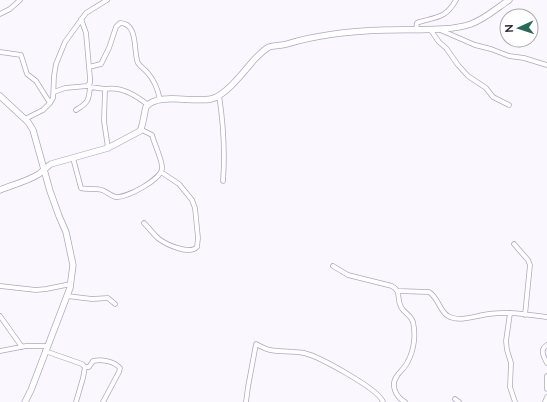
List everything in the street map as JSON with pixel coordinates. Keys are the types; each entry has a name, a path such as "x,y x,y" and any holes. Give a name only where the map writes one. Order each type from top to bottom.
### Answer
{"street":[{"path":"25,119 43,110 50,103 54,92 56,64 65,42 81,19 91,9 107,0"},
{"path":"416,29 417,23 439,17 448,12 456,0"},
{"path":"142,130 143,120 148,105 167,98 212,99 233,84 263,51 270,47 307,38 370,30 450,28 471,24 509,0"},
{"path":"0,14 10,9 18,1"},
{"path":"76,110 84,106 88,101 90,82 86,33 81,19"},
{"path":"89,67 101,64 109,48 116,26 120,23 124,23 130,28 135,38 138,63 158,88 160,100"},
{"path":"433,29 509,56 524,58 547,65"},
{"path":"433,29 439,42 446,48 468,76 486,88 493,96 509,105"},
{"path":"0,52 21,55 27,74 36,81 50,103"},
{"path":"54,92 65,88 89,86 105,89 119,89 134,95 148,105"},
{"path":"105,89 104,121 108,148"},
{"path":"219,95 225,154 223,181"},
{"path":"0,96 31,125 35,134 50,191 66,232 73,265 71,284 67,296 32,390 25,402"},
{"path":"0,190 40,173 44,168 51,164 108,148 142,130"},
{"path":"73,158 81,188 102,190 114,197 120,197 137,190 161,172 161,162 155,148 152,135 142,130"},
{"path":"144,223 160,240 167,244 188,251 193,251 198,247 195,208 192,200 180,184 161,172"},
{"path":"514,244 528,260 530,265 525,315"},
{"path":"334,266 348,275 392,286 398,291 429,292 433,294 445,314 452,317 464,318 502,312 547,317"},
{"path":"0,286 36,290 71,284"},
{"path":"398,291 400,305 409,315 414,331 414,346 409,361 395,377 394,384 395,391 405,402"},
{"path":"67,296 92,299 108,298 115,304"},
{"path":"510,313 506,341 511,363 510,387 515,402"},
{"path":"0,316 22,347"},
{"path":"246,402 256,344 269,350 299,352 312,356 356,378 380,397 383,402"},
{"path":"547,345 542,351 543,357 547,364"},
{"path":"0,351 22,347 46,349 82,364 85,367"},
{"path":"85,367 89,367 92,362 96,360 114,364 120,368 104,402"},
{"path":"76,402 85,367"},
{"path":"547,376 547,389"},
{"path":"455,399 459,402"}]}
